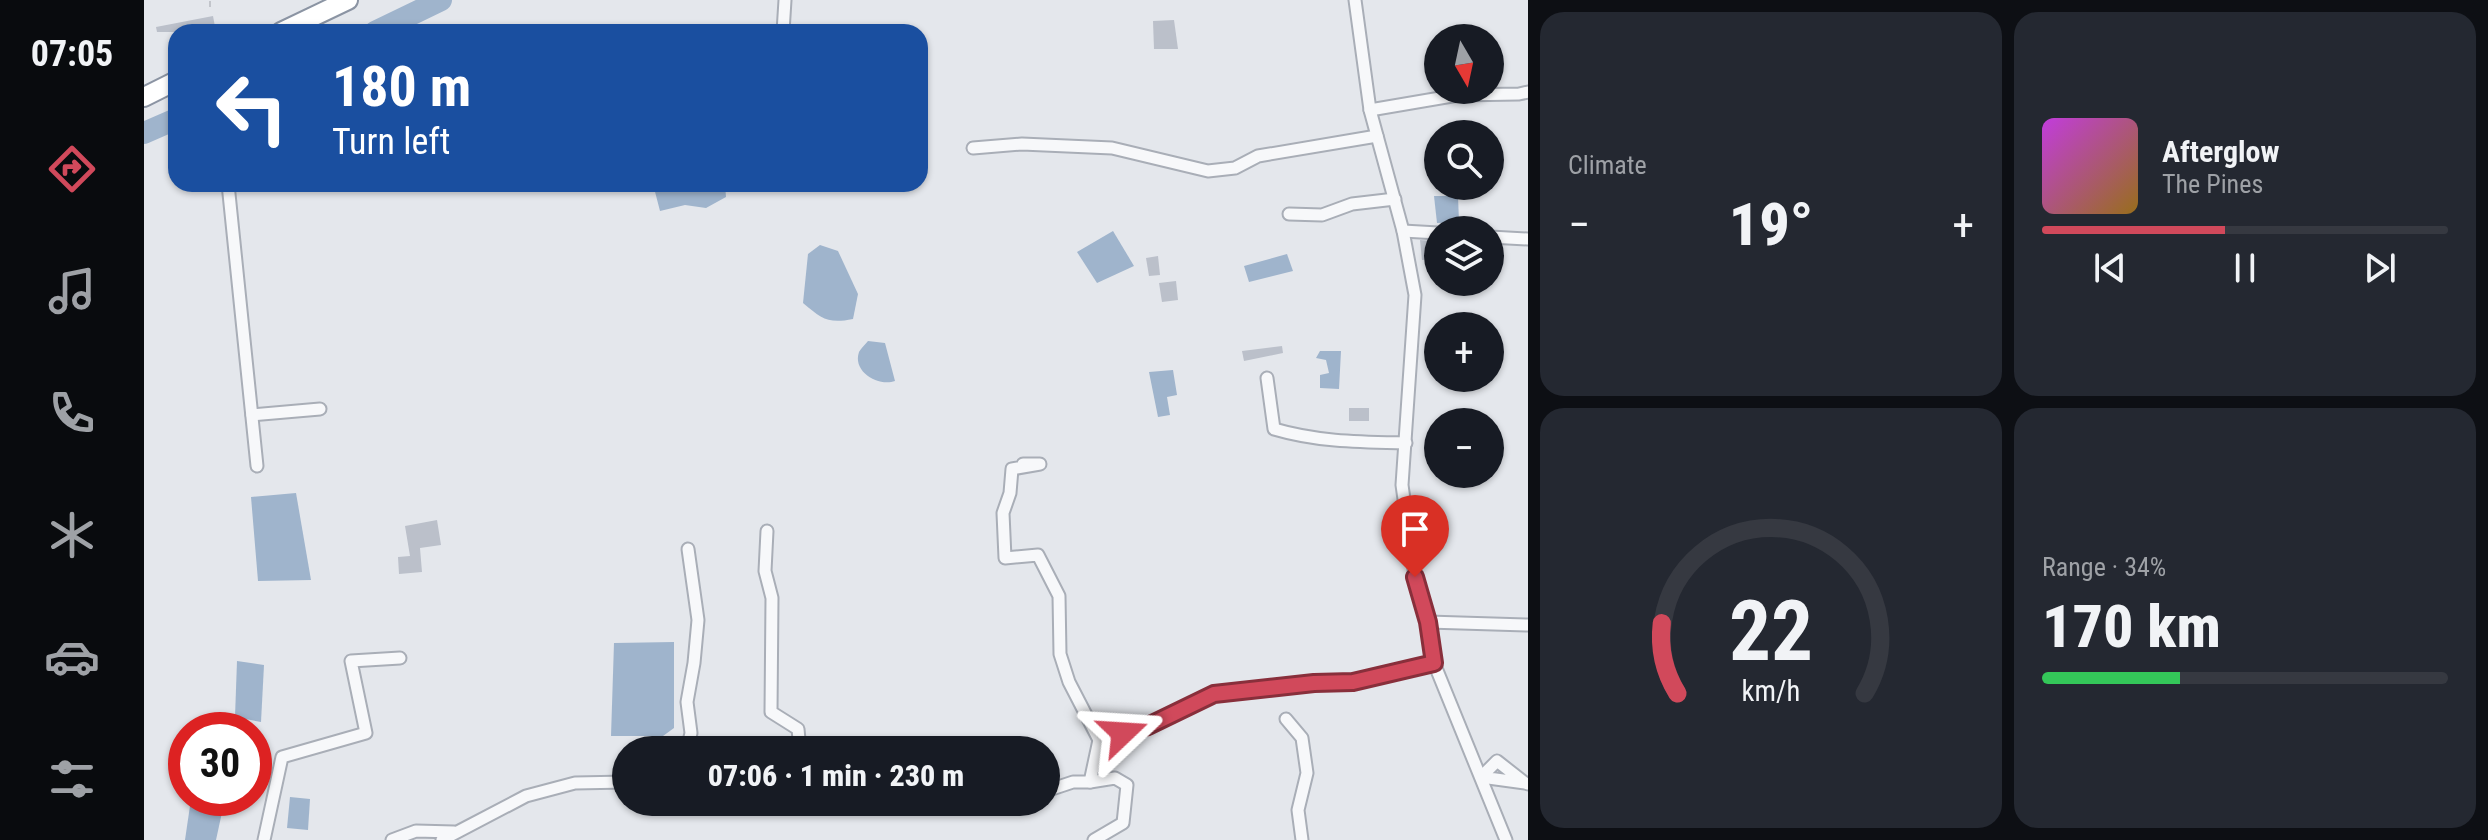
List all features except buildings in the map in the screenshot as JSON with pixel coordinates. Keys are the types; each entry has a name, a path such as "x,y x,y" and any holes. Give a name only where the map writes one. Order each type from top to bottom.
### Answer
{"highway":[{"path":"298,24 348,0"},
{"path":"144,97 168,85"}],"street":[{"path":"784,24 785,0"},
{"path":"1355,0 1370,110 1403,231 1415,295 1402,485 1415,577 1428,622 1434,663 1481,777 1501,838"},
{"path":"1370,110 1458,95 1528,92"},
{"path":"973,148 1022,144 1112,148 1208,171 1235,168 1258,156 1377,136"},
{"path":"229,192 257,466"},
{"path":"1289,214 1322,215 1352,204 1395,199"},
{"path":"1403,231 1424,232"},
{"path":"1504,238 1528,239"},
{"path":"1267,378 1274,429 1302,437 1341,442 1406,443"},
{"path":"252,415 320,409"},
{"path":"1023,464 1040,464 1012,469 1010,493 1003,513 1005,558 1038,555 1049,571 1059,596 1060,654 1069,682 1099,740 1090,782"},
{"path":"767,531 765,571 772,598 771,712 798,729 799,736"},
{"path":"688,549 698,620 687,702 690,736"},
{"path":"1428,622 1528,625"},
{"path":"264,840 282,757 366,733 351,661 400,658"},
{"path":"1099,740 1148,726 1214,694 1353,682 1434,663"},
{"path":"1286,719 1302,738 1307,773 1298,810 1302,840"},
{"path":"1481,777 1497,761 1526,784"},
{"path":"1481,777 1526,784"},
{"path":"1060,786 1115,778 1127,785 1123,823 1094,840"},
{"path":"442,840 526,796 575,783 612,782"},
{"path":"392,840 416,831 457,833"}],"path":[{"path":"210,0 210,7"}],"water":[{"path":"655,192 726,192 726,197 706,208 685,205 660,211"},
{"path":"1434,200 1458,200 1459,216 1436,216"},
{"path":"1113,231 1134,266 1097,283 1077,252"},
{"path":"820,245 838,251 858,294 853,319 826,319 803,303 808,254"},
{"path":"1287,254 1293,271 1249,282 1244,266"},
{"path":"868,341 885,343 895,381 882,382 863,372 859,366 859,352"},
{"path":"1320,351 1341,351 1339,389 1320,388 1320,375 1329,373 1326,360 1316,358"},
{"path":"1173,370 1177,395 1167,397 1170,415 1158,417 1149,372"},
{"path":"296,493 311,580 258,581 251,497"},
{"path":"674,642 674,728 663,736 611,736 614,643"},
{"path":"237,661 264,665 262,712 235,712"},
{"path":"290,797 310,799 308,830 287,828"},
{"path":"189,816 221,816 216,840 185,840"}],"waterway":[{"path":"392,24 441,0"},
{"path":"144,133 168,122"}],"route":[{"path":"1123,733 1148,726 1214,694 1353,682 1434,663 1428,622 1415,577"}]}
